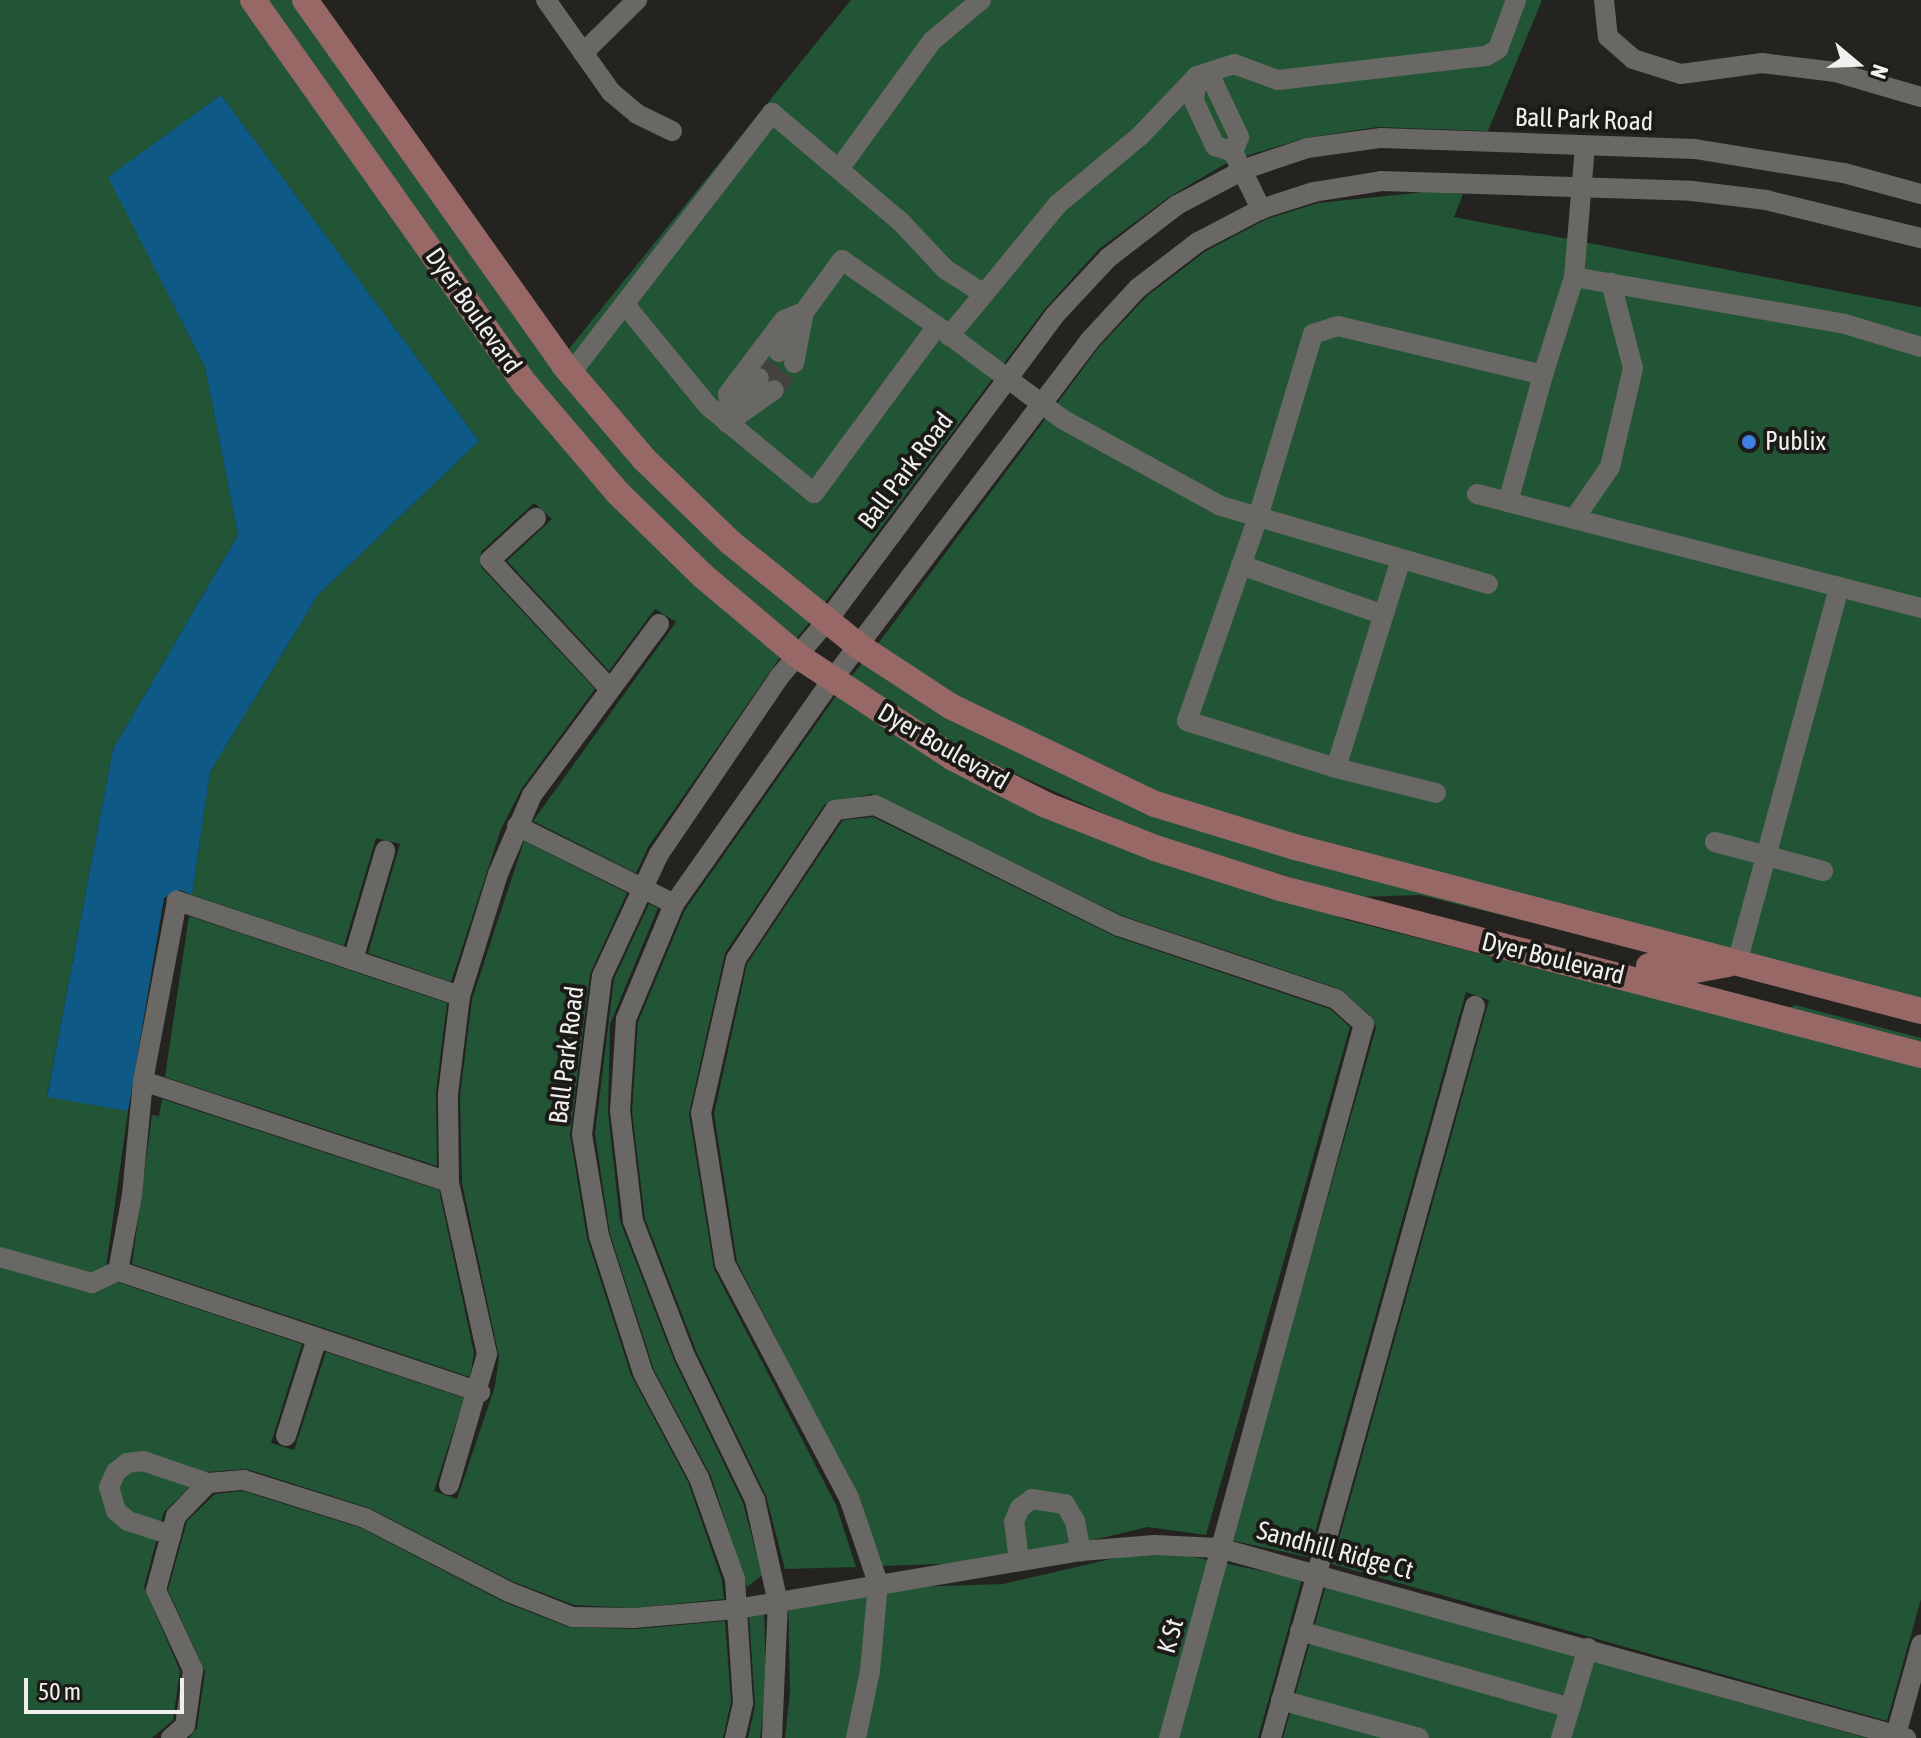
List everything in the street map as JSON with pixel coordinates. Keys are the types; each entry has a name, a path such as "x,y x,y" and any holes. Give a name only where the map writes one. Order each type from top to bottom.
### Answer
{"main road":[{"name":"Dyer Boulevard","path":"253,0 526,385 618,493 703,576 798,656 953,758 1046,805 1155,848 1357,908 1921,1055"},
{"name":"Dyer Boulevard","path":"305,0 571,373 644,459 730,542 827,621 860,647 950,706 1155,804 1295,847 1921,1011"},
{"path":"1357,908 1417,905 1679,973 1737,963"},
{"path":"1767,1014 1779,1000 1795,994 1921,1027"}],"street":[{"path":"546,0 624,105 672,131"},
{"path":"583,53 637,0"},
{"path":"839,169 932,41 981,0"},
{"path":"626,306 729,419 814,493 943,331 984,294 1058,204 1140,136 1197,76 1234,64 1278,80 1486,56 1498,49 1516,0"},
{"path":"1604,0 1608,37 1633,59 1681,74 1762,63 1835,72 1921,97"},
{"path":"1197,76 1194,101 1215,146 1233,152 1245,169 1261,209"},
{"path":"571,373 626,306 772,113 900,221 945,269 984,294"},
{"name":"Ball Park Road","path":"735,1738 743,1703 735,1579 699,1478 643,1373 599,1236 582,1134 602,976 659,854 798,656 1054,316 1108,258 1177,205 1245,169 1307,148 1381,138 1695,149 1844,173 1921,194"},
{"path":"1508,502 1574,277 1585,147"},
{"name":"Ball Park Road","path":"772,1738 778,1603 755,1500 685,1356 633,1221 620,1111 626,1019 674,904 832,680 1090,340 1138,288 1198,242 1261,209 1314,192 1381,181 1692,191 1766,200 1921,238"},
{"path":"729,419 728,394 842,260 1041,404 1221,506 1488,584"},
{"path":"1574,277 1845,324 1921,347"},
{"path":"1574,519 1610,467 1633,368 1611,283"},
{"path":"787,358 794,316"},
{"path":"1436,793 1336,768 1187,721 1258,517 1313,334 1338,326 1543,375"},
{"path":"729,419 767,384"},
{"path":"1477,494 1921,608"},
{"path":"536,518 490,560 610,689"},
{"path":"1336,768 1401,559"},
{"path":"1241,565 1384,615"},
{"path":"1737,963 1839,587"},
{"path":"449,1485 480,1392 487,1354 449,1182 448,1094 460,996 517,826 532,795 659,624"},
{"name":"K St","path":"878,1583 849,1498 725,1264 701,1113 736,959 835,810 875,805 1119,926 1336,999 1364,1024 1169,1738"},
{"path":"517,826 674,904"},
{"path":"1715,842 1823,871"},
{"path":"353,960 385,851"},
{"path":"118,1271 132,1195 143,1081 177,901 460,996"},
{"path":"1271,1738 1475,1006"},
{"path":"143,1081 449,1182"},
{"path":"0,1257 92,1283 118,1271 480,1392"},
{"path":"286,1436 317,1338"},
{"path":"171,1535 128,1521 116,1511 109,1487 116,1472 127,1463 143,1461 208,1483 176,1516 171,1535 156,1590 193,1670 185,1726 171,1738"},
{"name":"Sandhill Ridge Ct","path":"208,1483 244,1480 365,1518 509,1592 572,1617 633,1618 737,1609 1081,1551 1155,1545 1219,1548 1317,1571 1899,1737"},
{"path":"1019,1561 1014,1522 1020,1508 1032,1499 1051,1498 1065,1504 1075,1521 1081,1551"},
{"path":"856,1738 870,1671 878,1583"},
{"path":"1300,1631 1570,1708"},
{"path":"1899,1737 1921,1645"},
{"path":"1561,1738 1588,1648"},
{"path":"1281,1700 1419,1738"}],"green space":[{"path":"0,0 239,0 517,392 781,656 648,847 636,873 533,821 676,622 655,609 609,671 507,561 552,519 534,503 481,552 481,567 595,689 522,788 501,829 451,982 368,953 400,844 376,838 344,946 192,895 210,772 318,595 479,441 221,95 109,177 205,367 238,535 113,749 47,1096 128,1111 106,1268 114,1281 302,1344 271,1443 294,1450 326,1352 464,1398 434,1491 457,1499 495,1386 499,1357 462,1183 460,1096 472,999 524,841 627,893 590,974 570,1135 587,1238 631,1375 688,1482 722,1580 724,1599 632,1608 574,1605 514,1582 369,1508 247,1469 206,1472 164,1512 144,1587 180,1671 173,1720 152,1738 0,1738"},
{"path":"267,0 291,0 555,372 810,622 796,639 712,569 627,487 536,379"},
{"path":"851,0 1542,0 1488,131 1378,127 1305,138 1230,161 1169,197 1099,249 1044,310 824,604 738,535 653,452 568,350"},
{"path":"1434,191 1463,194 1454,217 1921,307 1921,999 1298,836 1159,794 956,697 877,645 1099,347 1147,296 1206,251 1267,219 1318,203"},
{"path":"863,662 944,716 1152,815 1686,961 1420,895 1358,897 1159,838 959,749 850,678"},
{"path":"836,696 946,767 1347,920 1921,1066 1921,1599 1887,1721 1332,1564 1489,1000 1466,992 1308,1557 1230,1540 1376,1028 1372,1017 1340,989 1123,916 872,794 825,804 725,953 689,1114 714,1269 836,1505 856,1567 785,1569 766,1496 697,1353 645,1219 632,1112 638,1022 685,910"},
{"path":"873,817 1114,936 1330,1009 1350,1027 1206,1535 1148,1527 999,1562 880,1566 858,1498 737,1262 714,1114 747,964 843,820"},
{"path":"649,904 658,908 610,1024 608,1112 620,1221 674,1360 743,1503 762,1575 747,1587 711,1476 654,1370 610,1234 595,1134 614,979"},
{"path":"189,916 447,1003 436,1092 437,1166 165,1077"},
{"path":"1795,1005 1921,1038 1921,1043 1788,1008"},
{"path":"162,1099 439,1190 474,1353 470,1377 132,1264 152,1115 159,1116"},
{"path":"243,1491 361,1528 504,1602 568,1627 635,1629 725,1621 731,1702 723,1738 189,1738 197,1728 205,1672 168,1590 187,1521 215,1494"},
{"path":"1154,1549 1302,1579 1258,1738 785,1738 790,1692 788,1591 1003,1584"},
{"path":"1326,1585 1866,1738 1283,1738"},
{"path":"764,1604 766,1690 760,1738 748,1738 755,1706 749,1615"}],"water":[{"path":"221,95 479,441 318,595 210,772 192,895 180,890 164,898 128,1111 47,1097 113,749 238,535 205,367 108,177"}],"tunnel":[{"path":"759,378 779,352"},
{"path":"774,390 794,363"}],"place":[{"name":"Publix","path":"1749,442"}]}
